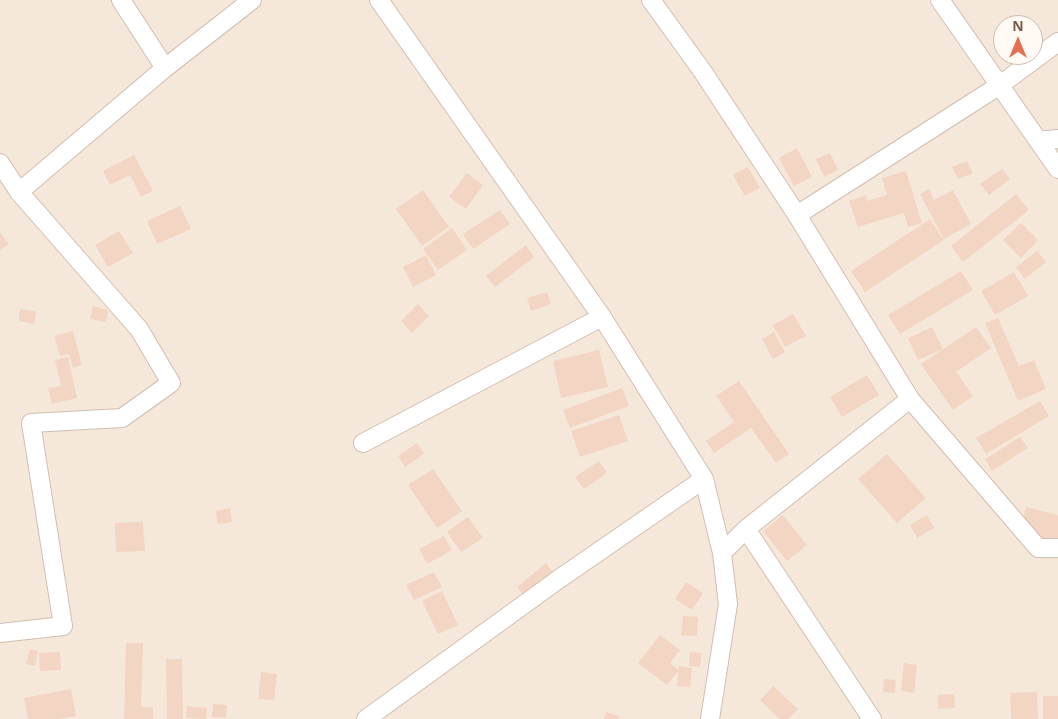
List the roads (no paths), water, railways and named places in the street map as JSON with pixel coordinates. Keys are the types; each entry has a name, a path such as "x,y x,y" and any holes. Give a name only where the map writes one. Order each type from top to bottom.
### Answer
{"street":[{"path":"120,0 165,68"},
{"path":"19,192 165,68 252,0"},
{"path":"379,0 602,317 704,478 722,553 728,604 710,719"},
{"path":"651,0 703,72 797,215 910,399 1038,548 1058,548"},
{"path":"940,0 1058,169"},
{"path":"797,215 1000,85 1058,42"},
{"path":"1038,141 1058,139"},
{"path":"0,163 19,192 139,329 171,383 122,418 32,423 63,626 0,633"},
{"path":"364,443 602,317"},
{"path":"722,553 746,529 910,399"},
{"path":"366,719 559,579 704,478"},
{"path":"746,529 872,719"}]}
